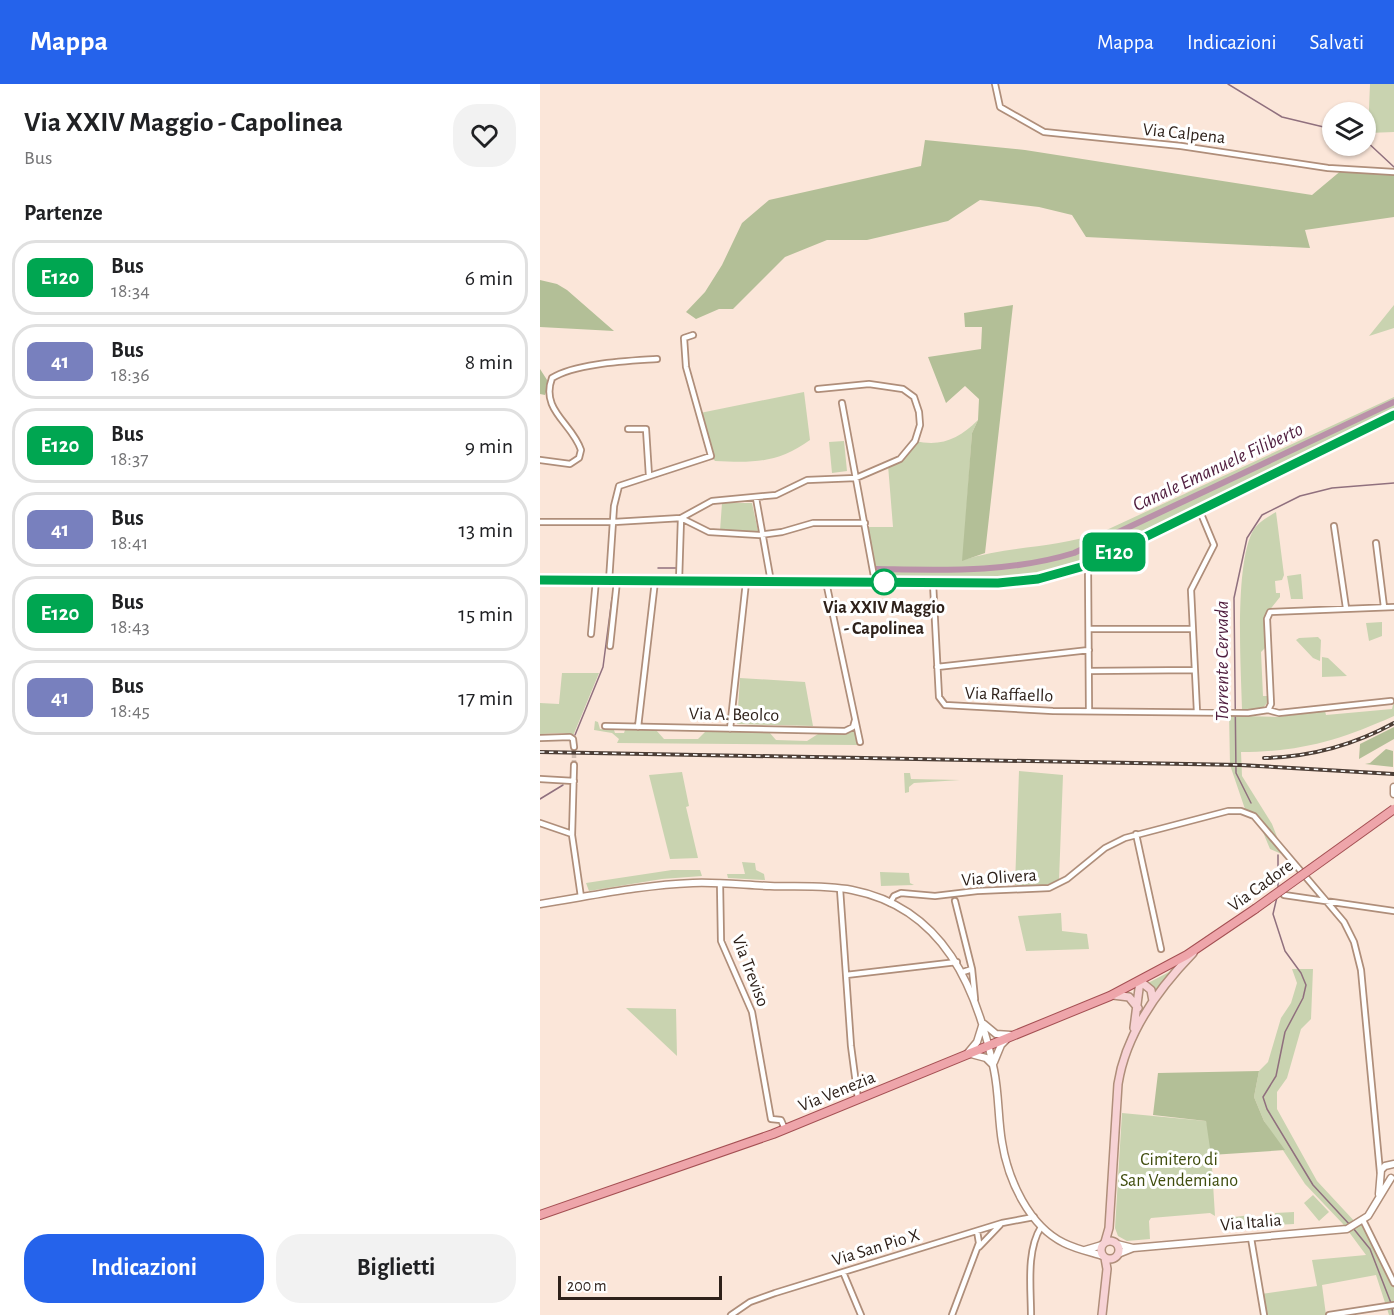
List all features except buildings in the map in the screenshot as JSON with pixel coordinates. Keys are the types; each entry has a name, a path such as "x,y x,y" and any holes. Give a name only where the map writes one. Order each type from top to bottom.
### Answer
{"main road":[{"name":"Via Cadore","path":"1140,981 1200,947 1394,809"},
{"path":"1128,1047 1153,1001 1169,978 1200,947"},
{"name":"Via Venezia","path":"540,1215 785,1129 1110,996 1140,981"},
{"path":"1140,981 1151,990 1153,1001"},
{"path":"1102,1315 1110,1257 1109,1228 1118,1084 1138,1011 1140,981"},
{"path":"1110,996 1131,998 1138,1011"},
{"path":"1109,1243 1110,1257"}],"street":[{"name":"Via Calpena","path":"995,84 1000,106 1031,127 1044,132 1181,146 1328,168 1394,172"},
{"path":"609,581 615,497 619,486 711,456 686,367 684,338 693,335"},
{"path":"540,460 570,464 579,458 581,450 577,441 547,406 545,395 552,378 566,372 607,364 657,359"},
{"path":"540,522 614,522 681,518 712,501 756,498 782,493 807,480 856,478 900,459 909,450 920,425 916,404 909,392 885,385 818,389"},
{"path":"842,403 875,582"},
{"path":"540,580 1016,583 1049,577 1088,565 1394,415"},
{"path":"628,429 646,429 649,476"},
{"path":"756,498 771,582"},
{"path":"1197,712 1191,590 1214,545 1199,509"},
{"path":"681,518 709,532 764,536 813,523 865,523"},
{"path":"679,581 681,518"},
{"path":"1334,526 1346,608"},
{"path":"1376,543 1384,607"},
{"path":"1088,565 1089,711"},
{"path":"591,633 596,580"},
{"path":"610,646 617,581"},
{"path":"638,727 655,581"},
{"path":"730,729 746,582"},
{"path":"826,582 860,742"},
{"name":"Via Raffaello","path":"933,583 939,697 949,706 1089,711 1242,712 1268,710 1279,713 1391,701"},
{"path":"1268,710 1271,704 1268,613 1275,609 1394,607"},
{"path":"1089,629 1192,629"},
{"path":"937,667 1089,650"},
{"path":"1089,672 1195,670"},
{"name":"Via A. Beolco","path":"606,726 845,731 853,727 855,720"},
{"path":"540,738 570,737 573,739 574,747"},
{"path":"574,765 572,834 581,897"},
{"path":"540,779 574,781"},
{"path":"1394,787 1394,794"},
{"name":"Via Olivera","path":"890,903 894,896 901,893 935,896 977,891 1049,888 1067,879 1105,848 1136,834 1228,811 1246,812 1258,820 1330,903 1348,929 1360,962 1380,1173"},
{"path":"540,823 572,834"},
{"path":"1136,834 1161,949"},
{"path":"540,904 645,887 720,883 840,889 866,894 890,903 937,937 963,972 975,999 989,1045 1004,1154 1021,1196 1034,1217 1041,1227 1064,1243 1110,1257"},
{"name":"Via Treviso","path":"720,883 721,941 752,1012 771,1119 781,1120 785,1129"},
{"path":"840,889 858,1099"},
{"path":"1284,895 1394,911"},
{"path":"956,901 972,969 975,999"},
{"path":"846,975 957,962"},
{"path":"963,972 972,969"},
{"path":"981,1020 996,1034 1015,1035"},
{"path":"966,1055 981,1036 981,1020"},
{"path":"993,1065 1001,1045 1015,1035"},
{"path":"966,1055 980,1055 993,1065"},
{"path":"1379,1156 1393,1169 1393,1176 1363,1220 1394,1283"},
{"path":"1378,1201 1380,1173 1390,1165"},
{"path":"1380,1173 1385,1179 1393,1176"},
{"name":"Via San Pio X","path":"730,1315 762,1297 1002,1223 1034,1217"},
{"name":"Via Italia","path":"1110,1257 1133,1248 1347,1229 1363,1220"},
{"path":"983,1240 1002,1223"},
{"path":"1031,1315 1031,1269 1035,1239 1041,1227"},
{"path":"976,1251 987,1233 985,1229"},
{"path":"952,1315 979,1243 977,1231"},
{"path":"1251,1238 1264,1315"},
{"path":"1085,1250 1109,1243"},
{"name":"Via Italia","path":"1109,1243 1133,1248"},
{"path":"843,1272 861,1315"},
{"path":"1329,1315 1391,1305"}],"green space":[{"path":"1370,84 1394,84 1394,132 1376,133 1376,102 1369,102"},
{"path":"925,140 1025,150 1312,195 1343,169 1394,172 1394,217 1305,230 1310,248 1086,237 1072,215 1039,207 980,200 948,221 867,240 827,240 785,257 733,309 719,309 696,319 686,312 705,292 722,265 742,223 769,200 921,166"},
{"path":"540,280 557,284 567,290 614,331 540,327"},
{"path":"1013,305 985,553 962,561 972,433 978,420 979,399 965,386 946,403 928,357 981,349 982,327 965,327 964,313"},
{"path":"1394,305 1394,328 1369,336"},
{"path":"540,369 549,383 545,395 540,394"},
{"path":"804,392 810,440 787,453 765,460 715,461 711,456 700,413"},
{"path":"1394,397 1394,412 1097,561 1028,581 875,582 873,571 875,567 868,527 893,527 888,465 900,459 915,441 933,443 949,440 957,437 978,420 972,433 963,560 997,552 1066,542 1100,533"},
{"path":"844,441 847,471 832,473 829,442"},
{"path":"722,503 752,503 758,531 720,531"},
{"path":"1276,512 1284,575 1282,580 1275,581 1276,593 1280,593 1280,597 1264,617 1266,647 1261,652 1263,696 1267,696 1267,703 1262,709 1242,709 1240,616 1244,565 1254,529 1261,521"},
{"path":"1301,574 1303,599 1291,599 1287,576"},
{"path":"1382,622 1382,636 1369,641 1366,623"},
{"path":"1318,637 1321,640 1320,661 1313,658 1296,640"},
{"path":"1322,657 1328,658 1347,676 1322,677"},
{"path":"562,673 599,673 573,736 564,733 540,734 540,703 559,704"},
{"path":"740,678 805,682 813,726 737,724"},
{"path":"1394,701 1394,716 1338,738 1283,750 1241,752 1242,776 1272,824 1281,847 1291,858 1270,849 1258,820 1246,812 1230,765 1229,712 1242,713 1242,716 1278,717 1325,711 1326,715 1392,709"},
{"path":"595,721 598,722 600,729 614,730 615,733 624,733 625,730 656,730 664,739 698,739 706,731 769,732 776,740 807,741 818,734 849,733 855,730 859,745 617,743 619,739 612,733 594,730"},
{"path":"1394,727 1394,739 1359,759 1360,744"},
{"path":"1386,749 1393,751 1393,767 1365,764 1370,763"},
{"path":"1019,771 1063,775 1059,880 1046,885 1015,885"},
{"path":"682,772 689,806 686,807 698,858 670,859 649,775"},
{"path":"904,773 910,773 911,779 960,780 914,783 909,787 909,792 905,793"},
{"path":"742,862 755,863 756,870 764,874 765,880 728,878 727,874 745,874"},
{"path":"672,870 700,870 702,876 662,879 589,891 586,883"},
{"path":"880,872 909,873 910,883 914,885 881,886"},
{"path":"1061,913 1062,931 1087,934 1089,949 1026,951 1018,916"},
{"path":"1292,969 1313,969 1311,1019 1301,1029 1287,1078 1277,1092 1277,1109 1317,1181 1357,1224 1363,1220 1394,1279 1394,1315 1389,1315 1376,1275 1322,1285 1326,1315 1264,1315 1261,1294 1317,1286 1312,1260 1366,1255 1343,1224 1305,1184 1264,1121 1254,1097 1259,1071 1268,1062 1281,1018 1291,1003 1297,983"},
{"path":"1172,971 1155,992 1148,983"},
{"path":"626,1008 676,1009 677,1056"},
{"path":"1259,1071 1254,1097 1264,1121 1285,1150 1211,1155 1206,1121 1153,1115 1158,1073"},
{"name":"Cimitero di San Vendemiano","path":"1122,1113 1206,1121 1210,1135 1215,1216 1210,1213 1151,1218 1149,1221 1150,1239 1127,1241 1118,1236 1115,1228"},
{"path":"1313,1195 1329,1212 1319,1221 1304,1203"},
{"path":"1294,1212 1294,1224 1275,1225 1275,1213"},
{"path":"1251,1215 1252,1228 1226,1230 1225,1218"}],"waterway":[{"path":"1228,84 1282,117 1322,127"},
{"path":"1376,150 1394,167"},
{"name":"Canale Emanuele Filiberto","path":"876,569 951,570 1001,567 1074,553 1394,402"},
{"name":"Torrente Cervada","path":"1251,803 1236,773 1234,598 1247,538 1262,515 1300,496 1332,488 1394,483"},
{"name":"Canale Emanuele Filiberto","path":"658,568 677,568"},
{"name":"Canale Emanuele Filiberto","path":"575,735 603,667 612,598"},
{"name":"Canale Emanuele Filiberto","path":"540,799 563,785"},
{"name":"Torrente Cervada","path":"1278,855 1278,890"},
{"name":"Torrente Cervada","path":"1277,897 1273,914 1285,951 1301,973 1306,985 1303,998 1285,1032 1276,1076 1263,1097 1267,1109 1313,1185 1350,1225"},
{"name":"Torrente Cervada","path":"1353,1228 1370,1249 1391,1303"},
{"name":"Torrente Cervada","path":"1392,1308 1393,1315"}],"tunnel":[{"path":"574,747 574,765"}],"railway":[{"path":"1264,758 1298,755 1331,748 1363,738 1394,723"},
{"path":"540,752 1240,765 1394,774"}],"bus line":[{"name":"E120","path":"540,580 1016,583 1038,579 1068,572 1097,561 1394,415"}],"place":[{"name":"Via XXIV Maggio - Capolinea","path":"884,582"}]}
